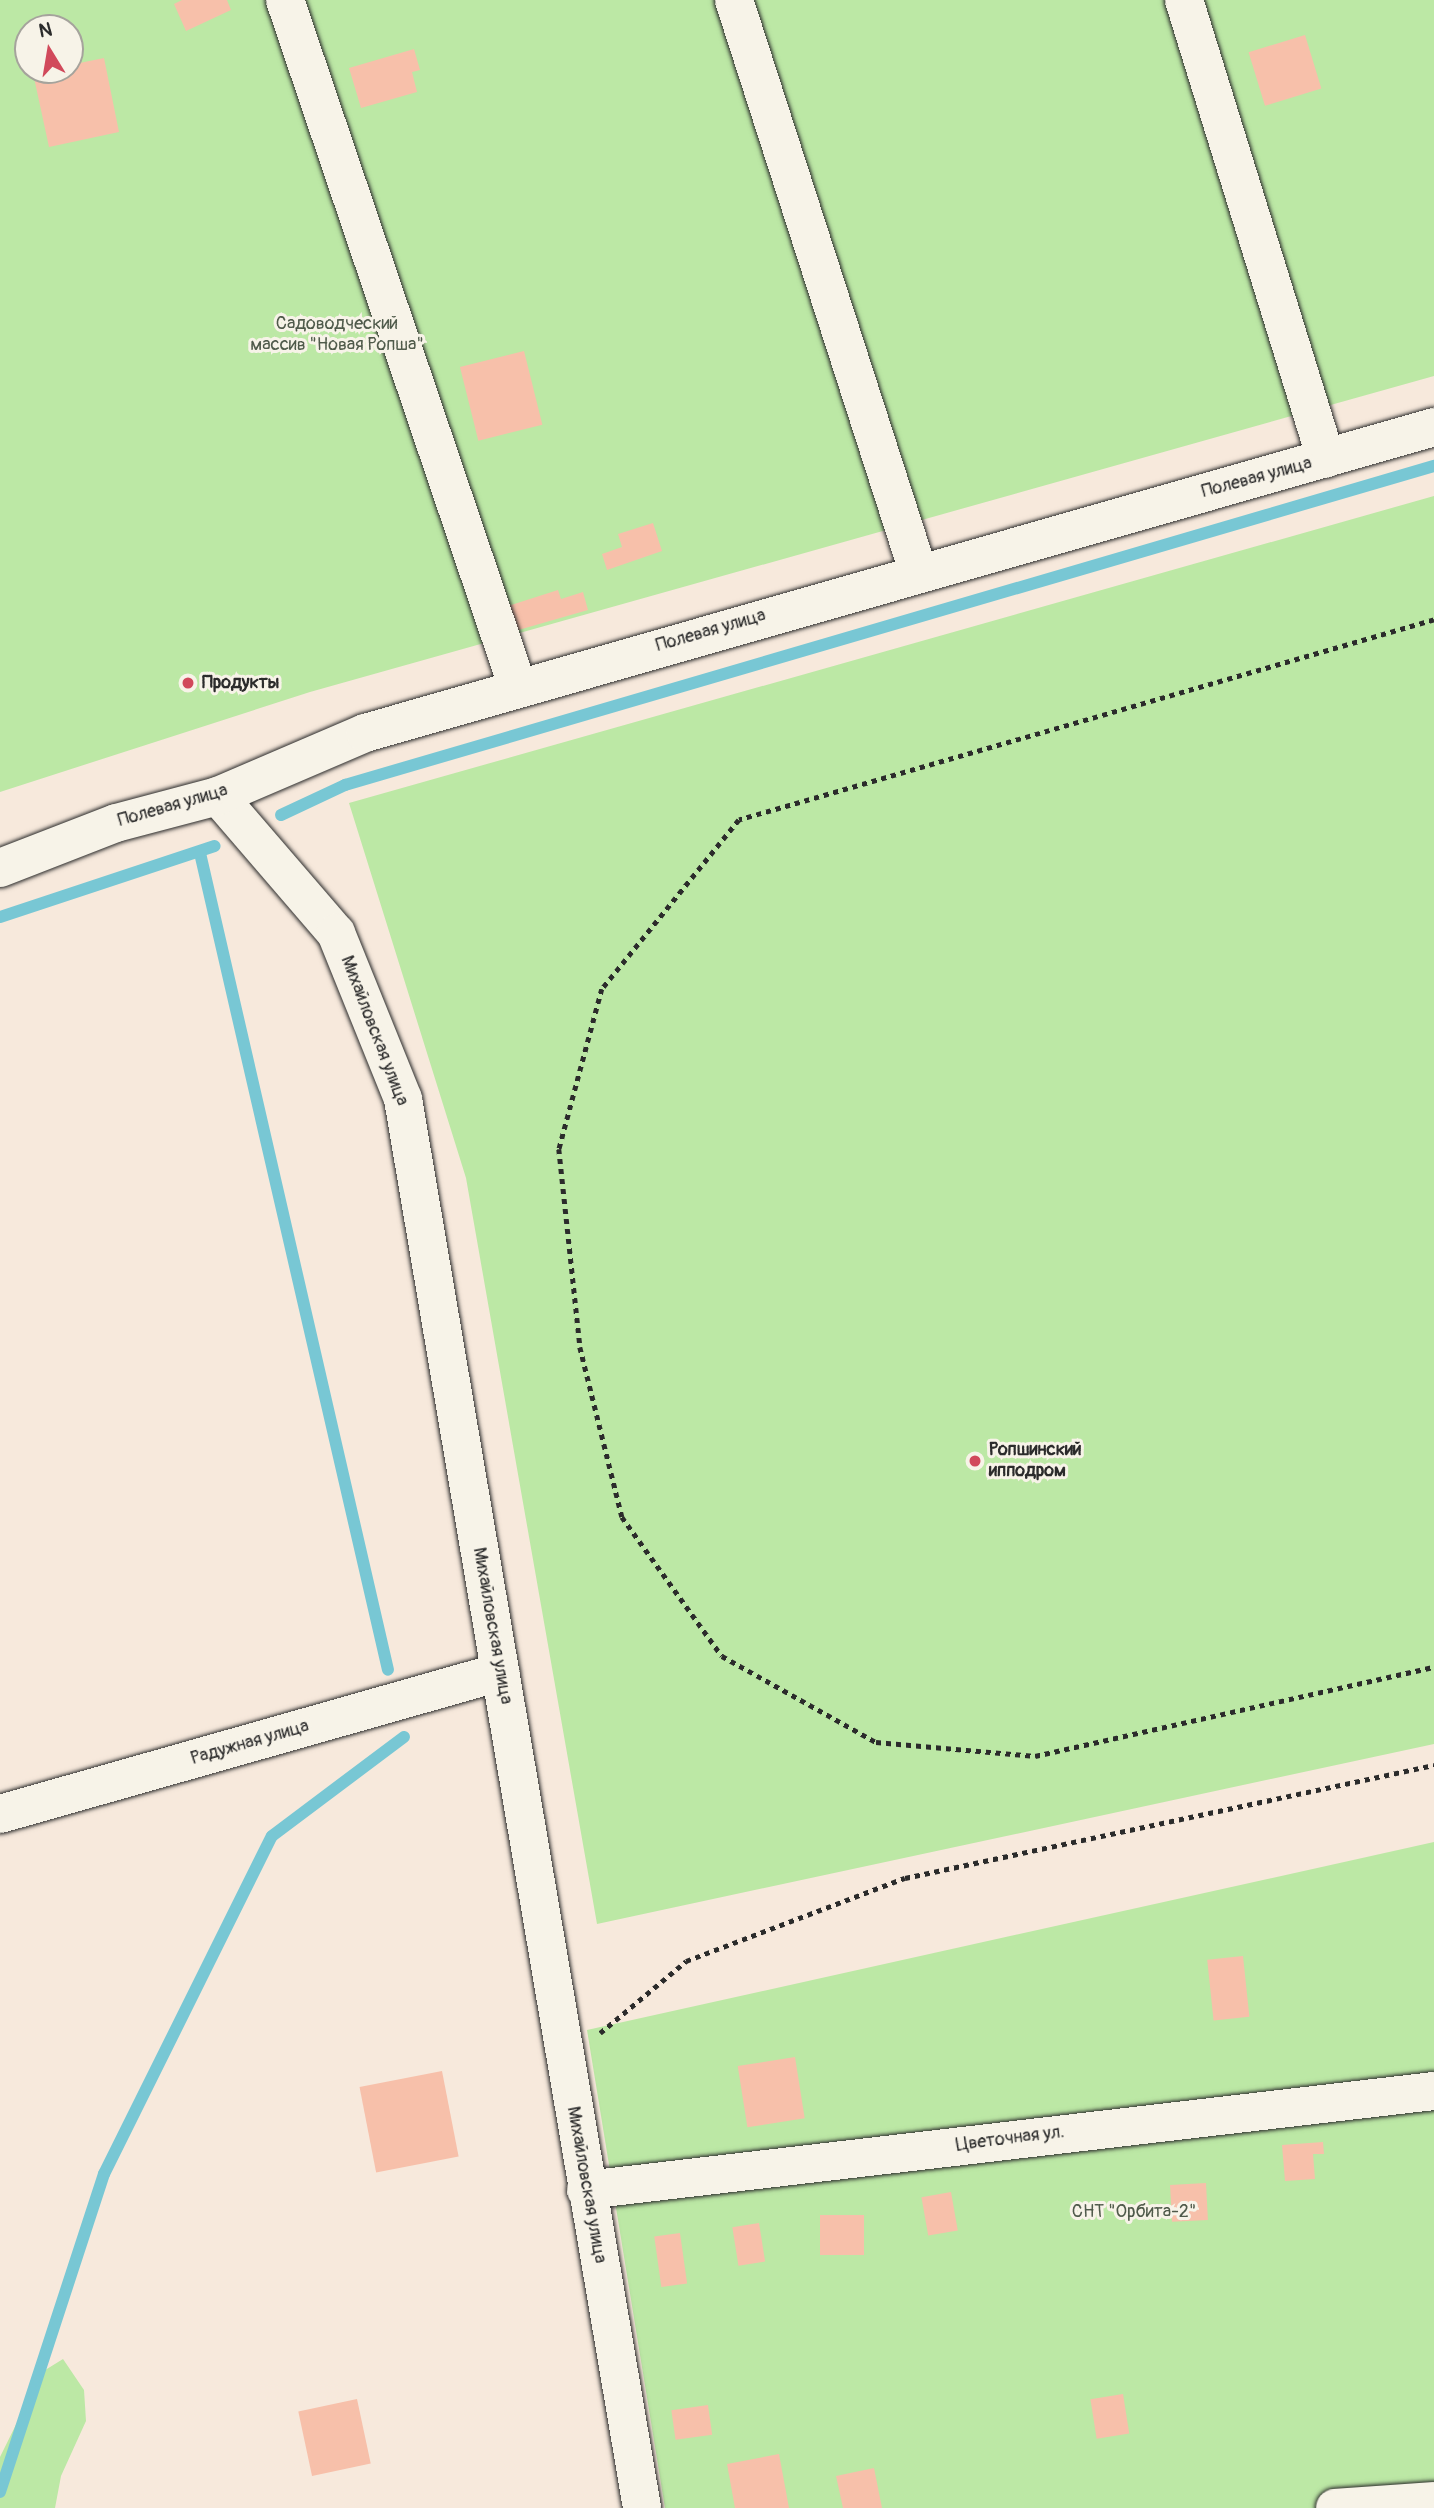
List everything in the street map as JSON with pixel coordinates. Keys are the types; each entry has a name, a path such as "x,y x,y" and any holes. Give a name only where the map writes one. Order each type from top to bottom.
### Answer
{"street":[{"path":"285,0 518,688"},
{"path":"734,0 918,571"},
{"path":"1184,0 1326,459"},
{"name":"Полевая улица","path":"0,868 116,822 218,796 365,733 918,571 1434,427"},
{"name":"Михайловская улица","path":"218,796 336,933 403,1099 642,2508"},
{"name":"Радужная улица","path":"0,1814 500,1672"},
{"name":"Цветочная ул.","path":"586,2190 1434,2091"},
{"path":"1335,2508 1434,2501"}],"path":[{"path":"1434,620 739,820 602,989 559,1149 580,1347 622,1517 722,1656 876,1742 1035,1756 1434,1667"},
{"path":"565,2063 686,1961 905,1878 1434,1765"}],"green space":[{"name":"Садоводческий массив \"Новая Ропша\"","path":"0,0 1434,0 1434,376 310,692 0,792"},
{"name":"Ропшинский ипподром","path":"1434,496 1434,1744 597,1924 466,1178 349,803"},
{"name":"СНТ \"Орбита-2\"","path":"1434,1842 1434,2508 665,2508 587,2030"},
{"path":"63,2359 84,2390 86,2421 61,2476 55,2508 0,2508 0,2457 42,2372"}],"building":[{"path":"182,0 227,0 231,10 186,31 174,4"},
{"path":"1305,35 1321,89 1265,106 1249,52"},
{"path":"414,49 420,70 412,72 417,92 361,108 349,68"},
{"path":"104,58 119,132 49,147 35,84 84,84 84,62"},
{"path":"524,351 542,425 478,441 460,367"},
{"path":"653,523 662,551 607,570 602,554 622,547 618,534"},
{"path":"558,590 561,599 583,592 588,610 515,631 508,606"},
{"path":"1243,1956 1249,2017 1214,2020 1207,1960"},
{"path":"795,2057 805,2118 747,2127 738,2066"},
{"path":"442,2071 459,2156 376,2172 360,2087"},
{"path":"1323,2142 1324,2154 1313,2154 1315,2179 1285,2181 1282,2145"},
{"path":"1206,2183 1208,2220 1172,2222 1170,2185"},
{"path":"951,2192 958,2230 928,2236 921,2197"},
{"path":"820,2215 864,2215 864,2255 820,2255"},
{"path":"759,2223 765,2262 738,2266 732,2227"},
{"path":"680,2233 687,2284 661,2287 654,2237"},
{"path":"1123,2394 1129,2434 1097,2439 1090,2399"},
{"path":"357,2399 371,2464 312,2476 298,2411"},
{"path":"708,2405 712,2435 676,2440 671,2410"},
{"path":"779,2454 789,2508 735,2508 727,2464"},
{"path":"874,2468 882,2508 843,2508 836,2476"}],"waterway":[{"path":"281,815 345,785 1434,466"},
{"path":"0,917 215,846"},
{"path":"200,853 388,1670"},
{"path":"0,2492 104,2174 272,1836 404,1737"}],"place":[{"name":"Продукты","path":"188,683"},
{"name":"Ропшинский ипподром","path":"975,1461"}]}
